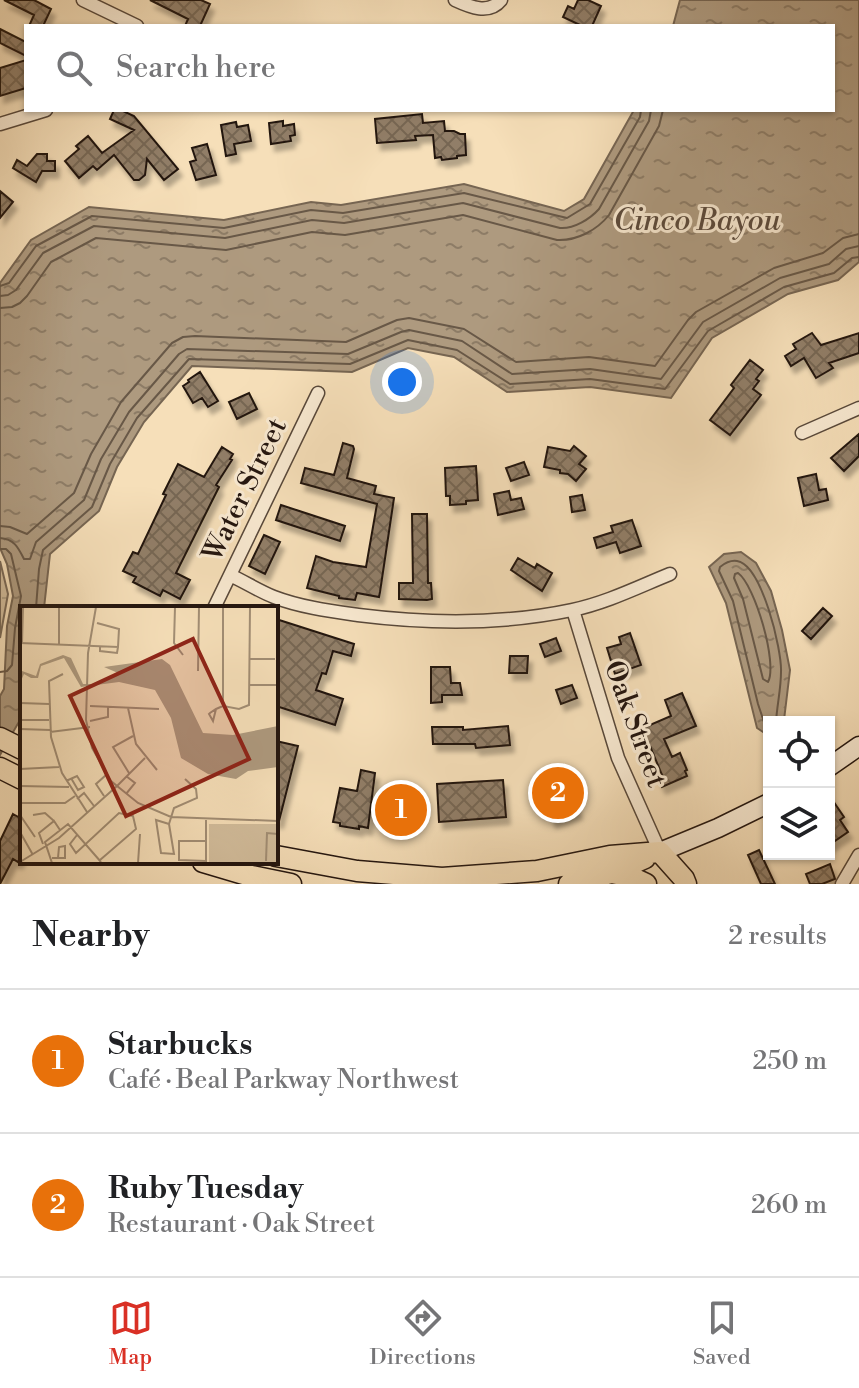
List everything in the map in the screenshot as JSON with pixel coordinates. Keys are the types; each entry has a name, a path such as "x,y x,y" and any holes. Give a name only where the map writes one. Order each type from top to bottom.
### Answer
{"main road":[{"path":"835,763 859,746"},
{"path":"569,884 611,873 763,806"},
{"path":"278,856 422,881 537,871 610,856 660,852"},
{"path":"659,884 660,852"},
{"path":"660,852 686,884"},
{"path":"208,864 233,873 291,884"},
{"path":"611,873 629,876 646,884"},
{"path":"363,884 402,884"}],"street":[{"path":"83,0 133,24"},
{"path":"455,0 484,9 501,0"},
{"path":"0,124 39,112"},
{"name":"Water Street","path":"215,606 318,393"},
{"path":"802,433 859,408"},
{"path":"230,575 273,596 330,611 443,622 488,622 573,610 670,574"},
{"name":"Oak Street","path":"573,610 618,758 660,852"},
{"path":"842,884 859,855"}],"green space":[{"path":"0,561 8,594 0,638"}],"water":[{"name":"Cinco Bayou","path":"680,0 859,0 859,262 838,280 788,294 712,338 671,398 590,387 507,392 454,357 408,348 352,372 192,366 144,422 117,467 99,511 50,554 44,606 20,606 20,720 0,755 0,696 4,689 7,626 13,596 7,564 0,548 0,283 31,240 89,207 224,220 311,202 341,205 464,184 564,211 584,199 633,112 835,112 835,24 674,24"},
{"path":"741,552 756,563 771,591 782,630 790,670 784,716 763,716 763,732 757,728 726,603 709,567 724,554"}],"building":[{"path":"4,0 34,0 51,9 44,24 30,24 34,15"},
{"path":"150,0 201,0 210,4 201,24 186,24 188,19"},
{"path":"578,0 588,0 601,6 593,24 578,24 563,17 568,6 574,9"},
{"path":"0,29 24,41 24,55 0,43"},
{"path":"24,61 24,89 0,96 0,68"},
{"path":"113,112 134,116 178,169 164,180 147,159 145,175 134,180 114,155 97,170 93,166 79,178 65,161 79,149 76,146 88,136 102,153 134,130 110,119"},
{"path":"422,114 423,123 444,121 445,131 465,134 466,155 442,160 441,157 435,158 433,135 415,136 416,140 377,143 375,119"},
{"path":"283,121 283,126 294,124 295,135 290,136 291,141 271,144 269,123"},
{"path":"236,122 237,127 248,125 251,141 234,144 236,154 226,156 221,125"},
{"path":"207,144 216,175 196,180 190,162 196,160 192,148"},
{"path":"37,154 47,154 47,161 55,161 55,171 42,171 36,182 13,168 17,160 27,166"},
{"path":"0,191 13,202 0,218"},
{"path":"812,333 821,345 859,333 859,353 829,363 833,368 816,378 804,358 791,366 785,356 796,349 793,344"},
{"path":"750,360 763,370 753,389 761,395 730,435 710,420"},
{"path":"200,372 218,401 208,407 202,398 193,403 183,386"},
{"path":"249,393 257,409 237,419 229,402"},
{"path":"859,434 859,456 844,471 831,458"},
{"path":"343,443 354,449 347,478 376,486 374,494 394,498 379,597 357,593 355,600 339,598 307,588 316,556 366,567 377,504 301,483 305,468 334,475"},
{"path":"574,446 586,456 579,464 586,469 576,481 568,474 560,473 560,470 544,467 548,447 570,451"},
{"path":"222,447 233,454 232,460 216,485 219,487 176,573 190,580 180,599 163,590 160,596 133,582 136,577 123,571 133,552 138,554 178,464 204,477"},
{"path":"524,462 529,475 511,481 506,468"},
{"path":"476,466 478,500 450,505 450,496 446,496 445,468"},
{"path":"816,474 819,490 826,489 828,500 804,506 798,478"},
{"path":"509,491 511,500 521,498 524,509 498,515 494,494"},
{"path":"582,495 585,510 572,512 570,497"},
{"path":"281,505 345,526 340,541 276,520"},
{"path":"412,514 427,514 428,583 431,583 432,599 399,599 399,583 413,583"},
{"path":"632,520 641,546 620,553 616,542 597,548 594,538 613,532 611,526"},
{"path":"264,535 280,542 265,574 249,566"},
{"path":"518,558 552,573 542,591 511,570"},
{"path":"823,608 832,616 811,639 802,631"},
{"path":"278,620 354,644 351,656 333,651 326,674 322,673 316,690 343,699 335,725 278,707"},
{"path":"630,633 641,665 615,674 607,648 621,644 619,637"},
{"path":"556,638 561,651 545,657 540,644"},
{"path":"510,656 528,656 527,673 509,673"},
{"path":"431,667 450,667 451,683 460,683 462,695 442,695 442,702 431,703"},
{"path":"572,685 577,698 561,704 556,690"},
{"path":"682,693 696,726 664,739 672,757 680,753 687,776 662,787 657,777 662,775 650,746 644,749 636,731 671,716 665,700"},
{"path":"508,726 510,745 476,748 475,744 433,744 432,727 463,727 463,730"},
{"path":"278,741 298,746 278,821"},
{"path":"563,765 578,812 552,821 537,774"},
{"path":"361,770 375,773 368,828 340,826 340,823 333,822 340,788 357,791"},
{"path":"503,780 506,817 439,822 437,784"},
{"path":"395,793 407,794 407,829 390,825"},
{"path":"835,804 844,817 840,820 848,832 835,841"},
{"path":"13,814 20,818 20,858 18,862 13,859 0,884 0,841"},
{"path":"759,850 775,884 761,884 748,855"},
{"path":"830,864 835,879 810,884 806,874"}],"place":[{"name":"Ruby Tuesday","path":"558,793"},
{"name":"Starbucks","path":"401,810"}]}
